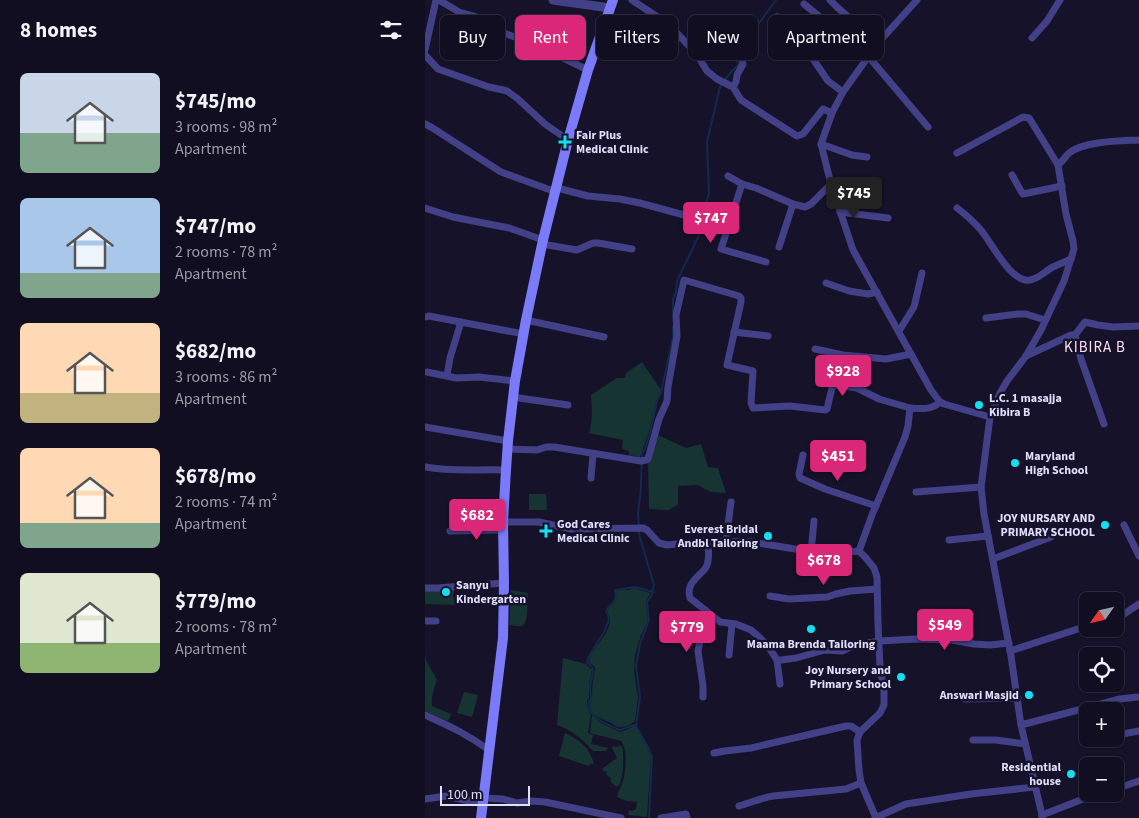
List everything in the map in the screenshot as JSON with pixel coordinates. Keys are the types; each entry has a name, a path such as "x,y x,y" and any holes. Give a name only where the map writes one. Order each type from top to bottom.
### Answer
{"main road":[{"path":"481,818 503,638 503,526 507,445 512,397 526,320 568,140 588,70 611,4"}],"street":[{"path":"425,50 437,0 457,11 477,16 504,33 588,70"},
{"path":"553,0 611,4"},
{"path":"632,0 667,24 696,53 707,71 723,83 733,87 741,100 797,136 803,134 823,109 832,113"},
{"path":"830,0 846,15"},
{"path":"884,36 917,0"},
{"path":"1032,38 1047,21 1060,0"},
{"path":"804,4 817,15"},
{"path":"425,55 438,69 507,92 545,124 568,140"},
{"path":"733,87 743,64 742,60"},
{"path":"814,60 828,81 843,92"},
{"path":"866,60 843,92 832,113 821,144 831,184 853,250 931,390 940,402 958,409 990,417"},
{"path":"869,60 928,127"},
{"path":"957,153 1019,119 1025,117 1031,121 1058,165 1066,214 1073,241 1074,249 1064,281 1026,356 1000,393 990,417 981,487 984,514 1010,647 1021,725 1042,817 1079,801"},
{"path":"425,124 501,172 556,190 588,196 616,198 695,218"},
{"path":"1058,165 1069,153 1096,143 1139,140"},
{"path":"821,144 852,155 867,157"},
{"path":"1012,175 1022,194 1062,186"},
{"path":"728,176 742,184 793,204 805,206 809,205 831,184"},
{"path":"742,184 721,249 766,262"},
{"path":"779,247 793,204"},
{"path":"425,208 453,217 509,228 543,242 577,250 593,242 632,249"},
{"path":"957,208 981,230 1000,258 1020,279 1025,281 1037,279 1051,268 1071,259"},
{"path":"840,212 888,218"},
{"path":"708,226 727,231"},
{"path":"899,332 914,307 922,274"},
{"path":"425,427 537,450 554,447 641,461 648,459 659,419 667,401 677,336 676,315 684,280 741,298 727,365 753,370 751,403 753,408 790,406 825,410 827,409 834,386 857,388 879,399 910,408 931,408 940,402"},
{"path":"826,284 868,294 877,292"},
{"path":"986,318 1018,314 1030,315 1045,320"},
{"path":"427,316 523,334"},
{"path":"526,320 604,337"},
{"path":"447,375 461,322"},
{"path":"1026,356 1075,335 1085,322 1113,327 1139,326"},
{"path":"734,332 768,336"},
{"path":"1075,335 1081,359 1104,424"},
{"path":"815,349 843,355 886,358 911,354"},
{"path":"427,372 455,378 479,377 515,381"},
{"path":"512,397 567,405"},
{"path":"859,551 875,506 905,437 910,408"},
{"path":"591,478 593,454"},
{"path":"803,455 799,474 801,479 875,506"},
{"path":"425,466 449,470 506,470"},
{"path":"916,492 981,487"},
{"path":"726,541 731,502"},
{"path":"450,531 503,526 528,521 571,529 640,528 647,530 659,543 667,545 726,541 751,542 831,554 859,551 874,568 877,576 880,667 884,690 884,705 880,713 860,732 857,740 861,783 876,818 905,804 971,794 1035,788"},
{"path":"811,552 814,521"},
{"path":"1124,525 1139,556"},
{"path":"949,540 988,536"},
{"path":"993,560 1051,537"},
{"path":"707,541 709,554 707,564 689,586 691,600 720,622 739,624 751,630 759,637 768,646 777,660 781,684"},
{"path":"425,588 504,583"},
{"path":"770,596 789,599 827,597 843,592 877,589"},
{"path":"1124,614 1139,604"},
{"path":"703,697 698,657 705,610"},
{"path":"425,621 436,621"},
{"path":"729,655 731,624"},
{"path":"777,660 796,658 825,650 843,651 853,646 879,641 923,638 1010,647 1079,628"},
{"path":"1021,725 1120,699 1137,697"},
{"path":"965,699 1018,698"},
{"path":"425,715 467,735 489,750"},
{"path":"714,753 751,748 845,726 851,726 860,732"},
{"path":"1124,734 1139,731"},
{"path":"973,740 996,740 1025,744"},
{"path":"1124,785 1139,781"},
{"path":"739,806 766,797 846,789 861,783"},
{"path":"425,799 446,796 483,801 503,799 517,802 537,801 621,818"},
{"path":"661,818 686,814 687,818"}],"green space":[{"path":"642,362 661,390 640,457 629,455 629,451 622,449 623,440 589,433 592,419 591,395 617,378 625,378 626,373"},
{"path":"658,435 686,448 701,444 708,467 718,468 726,493 711,492 698,485 678,486 678,505 668,510 649,509 648,463"},
{"path":"529,494 546,494 547,510 529,510"},
{"path":"634,588 650,593 646,602 648,621 641,635 635,655 634,671 638,698 635,721 627,726 618,727 599,717 591,710 590,704 595,669 589,662 590,656 609,627 608,611 615,602 616,590"},
{"path":"425,590 454,590 455,605 425,604"},
{"path":"511,590 528,593 527,616 522,626 509,625"},
{"path":"425,653 426,660 437,680 432,696 432,706 451,714 448,721 425,711"},
{"path":"563,658 586,664 592,670 587,701 591,714 588,733 593,735 591,744 608,748 606,751 593,751 577,735 557,725"},
{"path":"464,692 478,695 472,717 457,713"},
{"path":"592,715 601,723 620,732 635,725 646,744 651,757 647,817 628,815 629,810 636,809 637,802 617,797 625,772 625,750 621,741 590,733"},
{"path":"565,733 584,745 590,753 594,764 589,766 559,756"},
{"path":"620,745 623,749 623,770 620,784 617,787 610,782 611,778 606,775 607,772 603,771 603,768 617,758 612,748 613,746 617,747"}],"waterway":[{"path":"673,312 673,299 677,281 700,233 704,208 709,194 707,142 720,87 738,65 734,55 736,46 757,26 776,0"},
{"path":"639,527 638,513 642,453 650,433 657,401 661,392 673,338 673,327"},
{"path":"639,531 654,585 647,602 649,620 640,644 636,666 640,697 636,726 652,757 649,818"},
{"path":"637,724 620,730 592,714 588,704 591,699 590,687 593,671 587,662 608,622 609,618 606,611 615,600 615,590 635,587 653,592"}],"place":[{"name":"Fair Plus Medical Clinic","path":"565,142"},
{"name":"L.C. 1 masajja Kibira B","path":"979,405"},
{"name":"Maryland High School","path":"1015,463"},
{"name":"JOY NURSARY AND PRIMARY SCHOOL","path":"1105,525"},
{"name":"God Cares Medical Clinic","path":"546,531"},
{"name":"Everest Bridal Andbl Tailoring","path":"768,536"},
{"name":"Sanyu Kindergarten","path":"446,592"},
{"name":"Maama Brenda Tailoring","path":"811,629"},
{"name":"Joy Nursery and Primary School","path":"901,677"},
{"name":"Answari Masjid","path":"1029,695"},
{"name":"Residential house","path":"1071,774"}],"district":[{"name":"KIBIRA B","path":"1095,347"}]}
